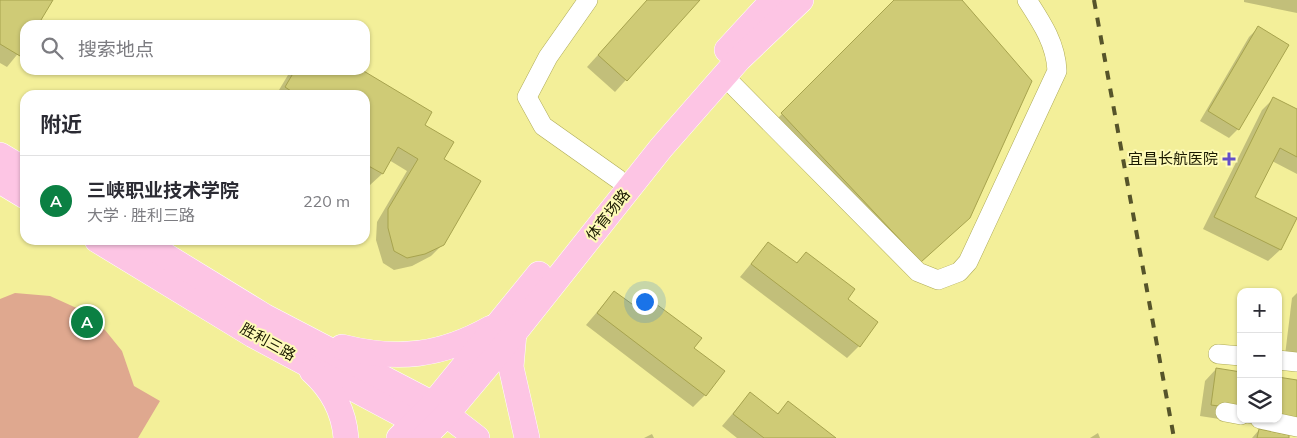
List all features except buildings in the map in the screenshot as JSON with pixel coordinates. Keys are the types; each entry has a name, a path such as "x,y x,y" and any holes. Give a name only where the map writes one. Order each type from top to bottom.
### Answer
{"main road":[{"name":"体育场路","path":"399,438 432,424 507,328 618,179 740,34 773,0"},
{"name":"体育场路","path":"507,328 739,59 801,0"},
{"path":"0,155 20,167"},
{"path":"0,181 20,193"},
{"name":"胜利三路","path":"105,245 253,335 303,348"},
{"name":"胜利三路","path":"148,245 264,316 303,348 432,424 477,438"},
{"path":"303,348 390,356 427,353 507,328 511,367 527,438"},
{"path":"303,348 327,384 339,407 346,438"}],"street":[{"path":"588,0 548,57 527,97 543,126 618,179"},
{"path":"724,76 918,272 938,280 959,272 968,262 1057,71 1057,55 1050,38 1027,0"},
{"path":"1218,354 1237,356"},
{"path":"1282,360 1297,362"},
{"path":"1275,423 1297,429 1295,438"}],"shaded area":[{"path":"15,293 50,296 81,310 105,330 122,351 134,386 160,401 138,438 0,438 0,299"}],"railway":[{"path":"1094,0 1174,438"}],"place":[{"name":"宜昌长航医院","path":"1229,159"},
{"name":"三峡职业技术学院","path":"87,322"}]}
